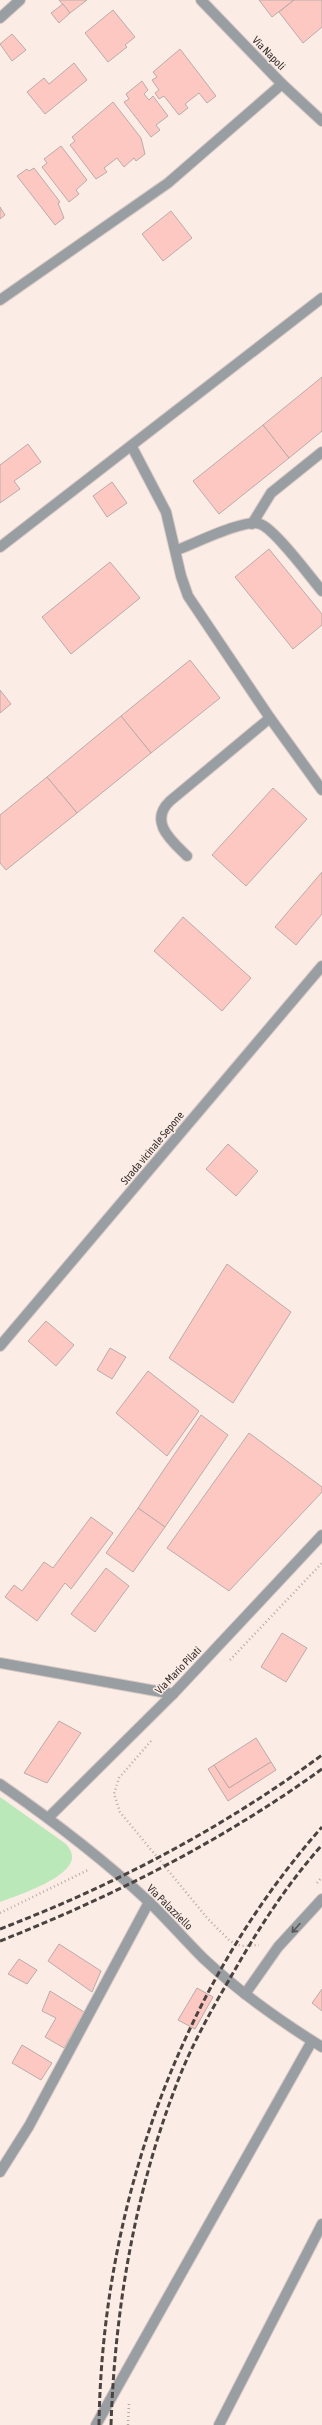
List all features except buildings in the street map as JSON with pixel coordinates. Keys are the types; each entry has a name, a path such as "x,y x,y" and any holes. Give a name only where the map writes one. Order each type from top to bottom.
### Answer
{"street":[{"path":"0,18 20,0"},
{"name":"Via Napoli","path":"201,0 282,84 322,121"},
{"path":"0,300 168,183 282,84"},
{"path":"0,547 132,447 322,298"},
{"path":"132,447 166,512 181,576 188,596 270,718 322,790"},
{"path":"252,524 271,493 322,452"},
{"path":"176,550 242,524 260,524 272,533 322,591"},
{"path":"187,856 164,833 161,822 162,810 170,801 270,718"},
{"name":"Strada vicinale Sepone","path":"0,1346 322,966"},
{"name":"Via Mario Pilati","path":"48,1818 173,1694 322,1535"},
{"path":"0,1663 173,1694"},
{"name":"Via Palazziello","path":"0,1784 48,1818 104,1862 149,1902 204,1958 245,1994 322,2047"},
{"path":"245,1994 278,1947 322,1899"},
{"path":"0,2172 29,2126 149,1902"},
{"path":"96,2425 312,2041"},
{"path":"219,2425 322,2224"}],"path":[{"path":"226,1665 322,1563"},
{"path":"156,1736 119,1778 114,1794 120,1812 208,1919 230,1941 241,1946 259,1945 264,1940"},
{"path":"0,1913 104,1862"},
{"path":"312,1888 322,1878"}],"green space":[{"path":"0,1797 66,1844 71,1851 72,1857 70,1865 53,1879 30,1891 0,1902"}],"railway":[{"path":"0,1929 85,1894 167,1853 246,1807 322,1755"},
{"path":"0,1941 42,1924 126,1886 166,1865 246,1820 322,1769"},
{"path":"99,2425 104,2344 115,2263 133,2184 158,2106 189,2031 227,1959 271,1891 322,1827"},
{"path":"111,2425 113,2380 123,2290 140,2202 165,2115 187,2058 224,1988 278,1901 322,1845"}]}
